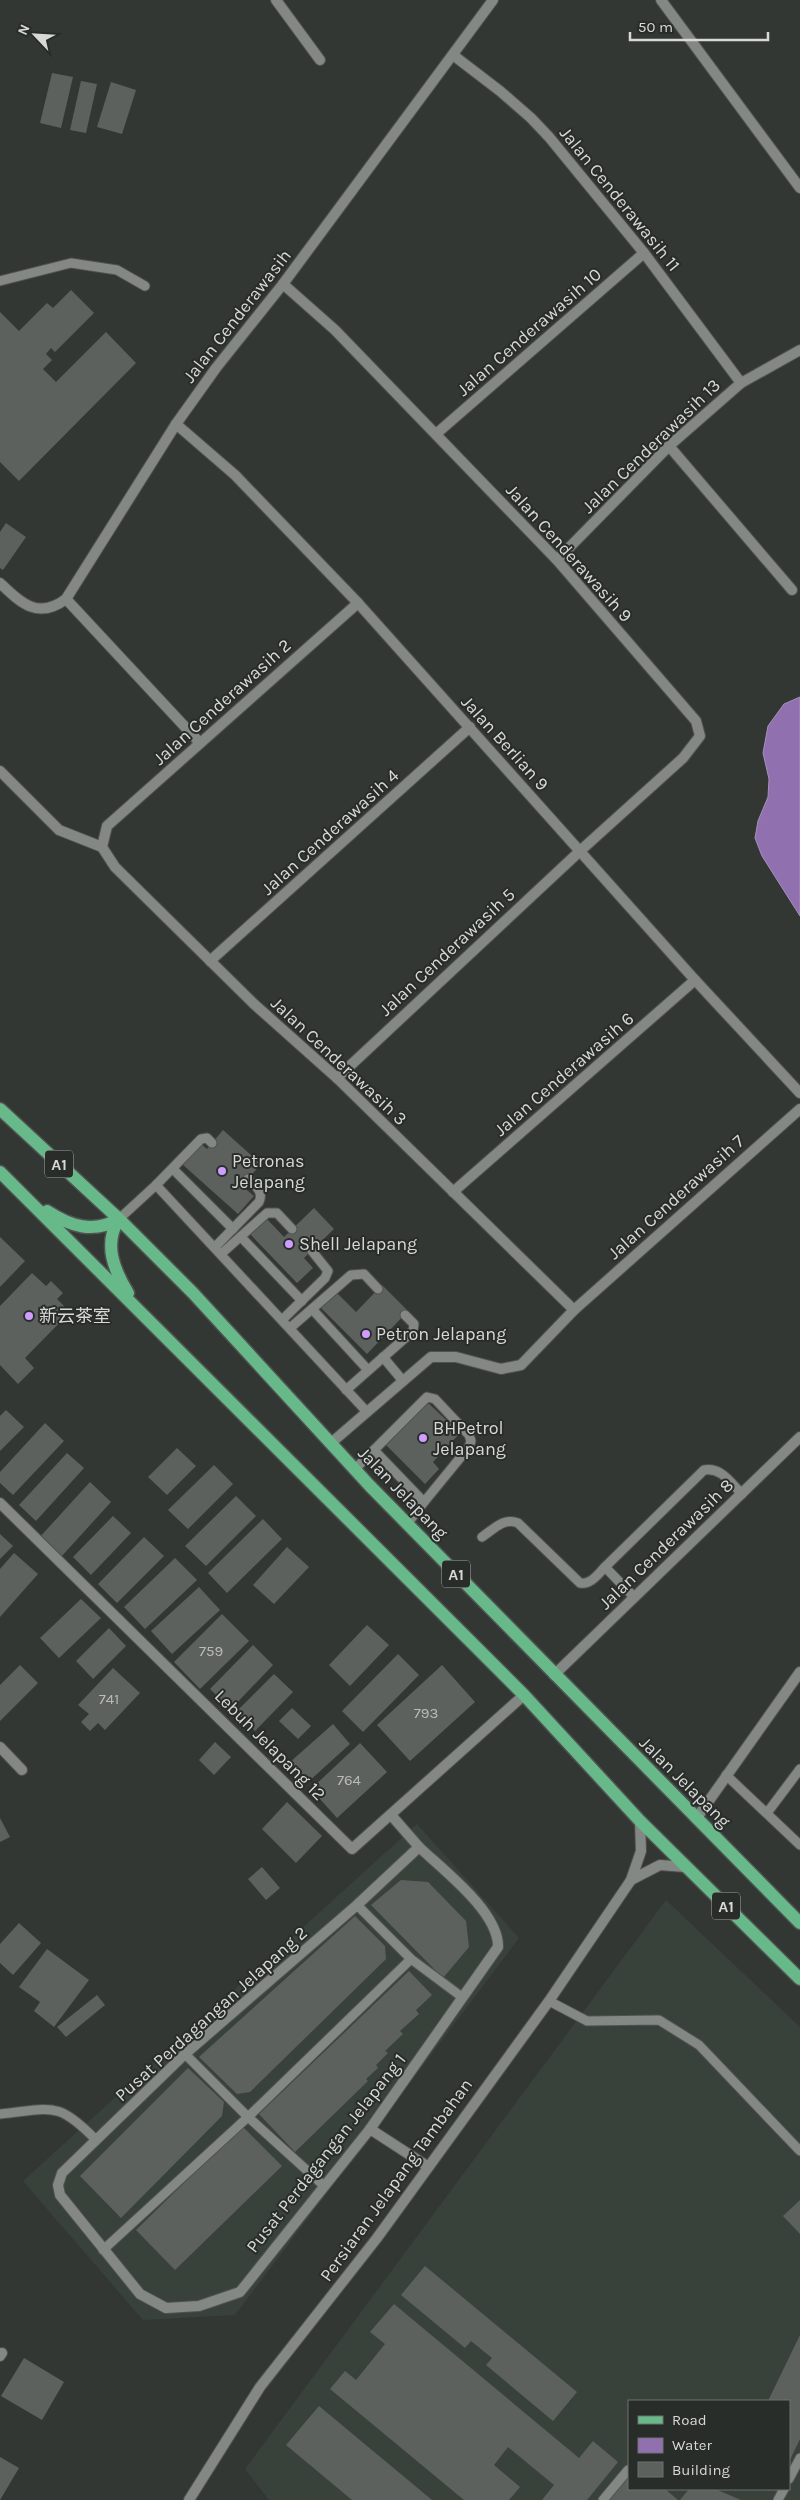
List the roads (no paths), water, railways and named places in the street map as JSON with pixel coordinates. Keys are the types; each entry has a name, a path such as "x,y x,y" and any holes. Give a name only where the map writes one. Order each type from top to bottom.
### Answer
{"main road":[{"name":"Jalan Jelapang","path":"0,1108 118,1219 193,1293 407,1524 800,1923"},
{"name":"A1","path":"0,1172 524,1695 640,1821 800,1979"},
{"path":"30,1200 63,1221 83,1227 101,1228 118,1219"},
{"path":"118,1219 110,1237 110,1252 119,1276 139,1310"}],"street":[{"path":"276,0 320,60"},
{"name":"Jalan Cenderawasih","path":"66,599 176,424 216,368 283,284 493,0"},
{"path":"662,0 800,188"},
{"name":"Jalan Cenderawasih 11","path":"454,55 531,118 644,253 741,383"},
{"name":"Jalan Cenderawasih 10","path":"436,434 644,253"},
{"name":"Jalan Cenderawasih 9","path":"283,284 335,330 557,560 696,720 700,736 683,758 580,851"},
{"name":"Jalan Cenderawasih 13","path":"557,560 669,446 741,383 800,350"},
{"name":"Jalan Berlian 9","path":"176,424 235,475 358,603 800,1094"},
{"path":"669,446 792,590"},
{"path":"0,583 18,600 43,609 54,608 66,599 200,744"},
{"name":"Jalan Cenderawasih 2","path":"102,847 107,826 358,603"},
{"name":"Jalan Cenderawasih 4","path":"210,961 470,727"},
{"path":"0,771 59,830 102,847"},
{"name":"Jalan Cenderawasih 3","path":"102,847 115,867 210,961 254,1004 337,1078 574,1310"},
{"name":"Jalan Cenderawasih 5","path":"337,1078 580,851"},
{"name":"Jalan Cenderawasih 6","path":"453,1192 696,980"},
{"name":"Jalan Cenderawasih 7","path":"332,1442 431,1357 456,1357 501,1369 521,1365 574,1310 800,1109"},
{"name":"Jalan Cenderawasih 8","path":"554,1675 800,1438"},
{"name":"Lebuh Jelapang 12","path":"0,1503 352,1849 524,1695"},
{"path":"696,1819 800,1672"},
{"path":"0,1747 22,1770"},
{"path":"391,1815 419,1847"},
{"name":"Persiaran Jelapang Tambahan","path":"192,2499 260,2387 377,2238 427,2166 548,2001 631,1880 640,1851 640,1821"},
{"name":"Pusat Perdagangan Jelapang 2","path":"166,2308 140,2294 102,2250 60,2195 58,2186 62,2173 184,2054 357,1905 419,1847"},
{"name":"Pusat Perdagangan Jelapang 1","path":"166,2308 199,2306 240,2292 323,2185 370,2129 498,1947 498,1938 476,1901 419,1847"},
{"name":"Persiaran Jelapang Tambahan","path":"631,1880 660,1865 686,1867"},
{"path":"370,2129 427,2166"}],"lane":[{"path":"0,281 71,263 117,270 145,286"},
{"path":"118,1219 173,1169 201,1139 207,1138 212,1143"},
{"path":"173,1169 233,1229"},
{"path":"215,1247 259,1202 262,1196 261,1192 248,1178"},
{"path":"156,1185 366,1412"},
{"path":"221,1254 267,1213 277,1214 292,1229"},
{"path":"241,1237 302,1301"},
{"path":"282,1320 325,1278 328,1271 312,1251"},
{"path":"290,1328 351,1275 364,1274 378,1289"},
{"path":"312,1309 368,1370"},
{"path":"346,1390 414,1328 414,1324 404,1315"},
{"path":"383,1357 403,1381"},
{"path":"355,1468 427,1397 435,1399 469,1435 471,1441 469,1447 407,1524"},
{"path":"374,1450 424,1502"},
{"path":"482,1537 504,1521 512,1520 518,1522 580,1583 586,1584 606,1567 704,1470 711,1469 720,1472 742,1494"},
{"path":"606,1567 634,1597"},
{"path":"767,1813 800,1769"},
{"path":"726,1775 800,1845"},
{"path":"357,1905 411,1959 462,1997"},
{"path":"102,2250 248,2117 411,1959"},
{"path":"548,2001 586,2021 659,2020 699,2045 800,2151"},
{"path":"184,2054 248,2117 323,2185"},
{"path":"0,2114 55,2109 74,2118 96,2140"},
{"path":"790,2477 800,2458"},
{"path":"603,2500 628,2470"}],"water":[{"path":"800,697 800,916 762,856 755,838 758,821 768,797 769,779 763,753 768,726 784,704"}],"place":[{"name":"Petronas Jelapang","path":"222,1171"},
{"name":"Shell Jelapang","path":"289,1244"},
{"name":"新云茶室","path":"29,1316"},
{"name":"Petron Jelapang","path":"366,1334"},
{"name":"BHPetrol Jelapang","path":"423,1438"}]}
